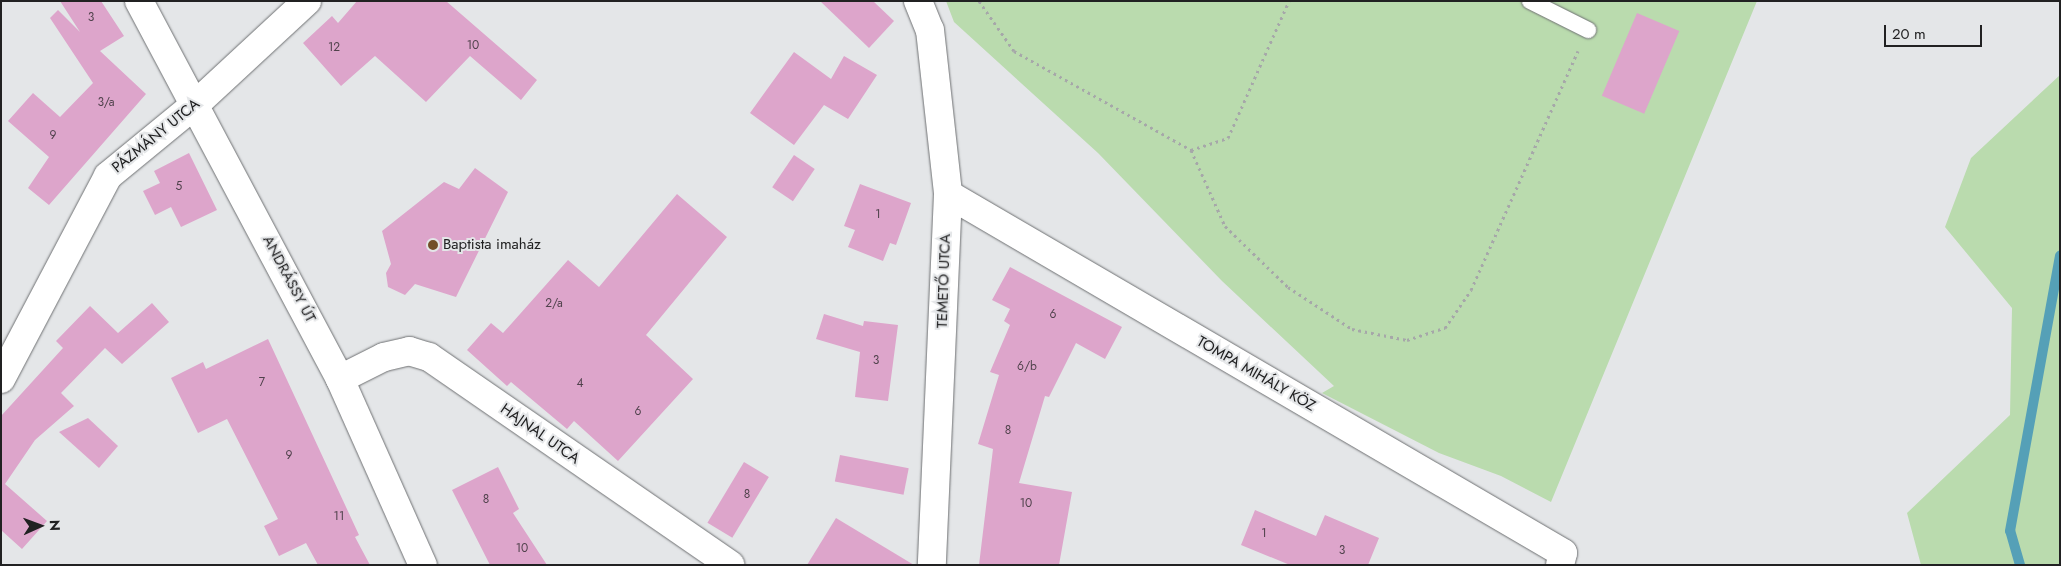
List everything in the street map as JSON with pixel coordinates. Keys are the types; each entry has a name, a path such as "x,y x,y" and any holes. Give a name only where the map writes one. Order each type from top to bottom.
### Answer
{"street":[{"name":"ANDRÁSSY ÚT","path":"139,1 197,103 340,379 423,565"},
{"name":"PÁZMÁNY UTCA","path":"1,380 108,176 197,103 307,1"},
{"name":"TEMETŐ UTCA","path":"918,1 930,30 948,194 932,565"},
{"name":"TOMPA MIHÁLY KÖZ","path":"948,194 1562,559"},
{"name":"HAJNAL UTCA","path":"340,379 384,357 409,351 429,357 730,565"}],"lane":[{"path":"1530,1 1588,30"}],"path":[{"path":"979,1 1014,51 1191,150 1225,226 1288,286 1352,329 1407,340 1445,328 1471,290 1588,30"},
{"path":"1191,150 1228,138 1289,1"}],"green space":[{"path":"946,1 1757,1 1551,502 1501,476 1439,453 1322,393 1334,386 1222,281 1098,153 954,22"},
{"path":"2060,75 2060,565 1921,565 1907,513 2010,415 2012,308 1945,227 1971,158"}],"building":[{"path":"60,1 101,1 124,36 100,51 146,94 49,205 28,188 49,157 8,121 33,93 60,117 93,83 50,18 58,10 80,32"},
{"path":"357,1 446,1 537,80 521,100 470,56 426,102 375,56 341,86 303,43 332,16 338,23"},
{"path":"820,1 873,1 894,21 869,48"},
{"path":"1637,13 1679,31 1644,114 1602,96"},
{"path":"794,52 831,79 844,56 877,75 848,119 824,105 794,145 750,113"},
{"path":"189,153 217,210 181,227 171,207 155,215 143,191 160,183 154,171"},
{"path":"794,155 815,169 793,201 772,187"},
{"name":"Baptista imaház","path":"475,168 508,192 456,297 415,284 405,295 388,287 386,273 391,264 382,231 444,182 459,189"},
{"path":"860,184 911,203 896,245 890,243 883,261 848,247 855,230 844,226"},
{"path":"677,194 727,237 646,335 693,379 618,461 574,421 567,429 511,382 507,386 467,350 491,323 503,333 568,260 599,287"},
{"path":"1010,267 1122,327 1105,359 1076,343 1049,397 1045,396 1019,483 1072,492 1059,565 979,565 993,449 978,444 999,375 990,372 1010,325 1004,321 1010,309 992,300"},
{"path":"152,303 169,322 122,364 105,348 61,393 74,406 35,440 5,484 47,521 22,549 1,530 1,416 63,348 56,341 90,306 118,333"},
{"path":"824,314 863,326 864,321 898,325 888,401 855,397 860,352 816,339"},
{"path":"268,339 359,535 355,537 370,565 318,565 306,543 279,556 264,526 278,519 227,419 198,433 171,378 203,362 206,369"},
{"path":"88,418 118,446 99,468 59,432"},
{"path":"840,455 909,468 904,495 835,482"},
{"path":"744,462 769,477 732,538 707,523"},
{"path":"498,467 519,509 513,513 547,565 490,565 452,490"},
{"path":"1255,510 1316,536 1325,515 1379,538 1368,565 1290,565 1241,545"},
{"path":"836,518 914,565 807,565"}],"waterway":[{"path":"2020,565 2010,531 2060,256"}],"place":[{"name":"Baptista imaház","path":"433,245"}]}
